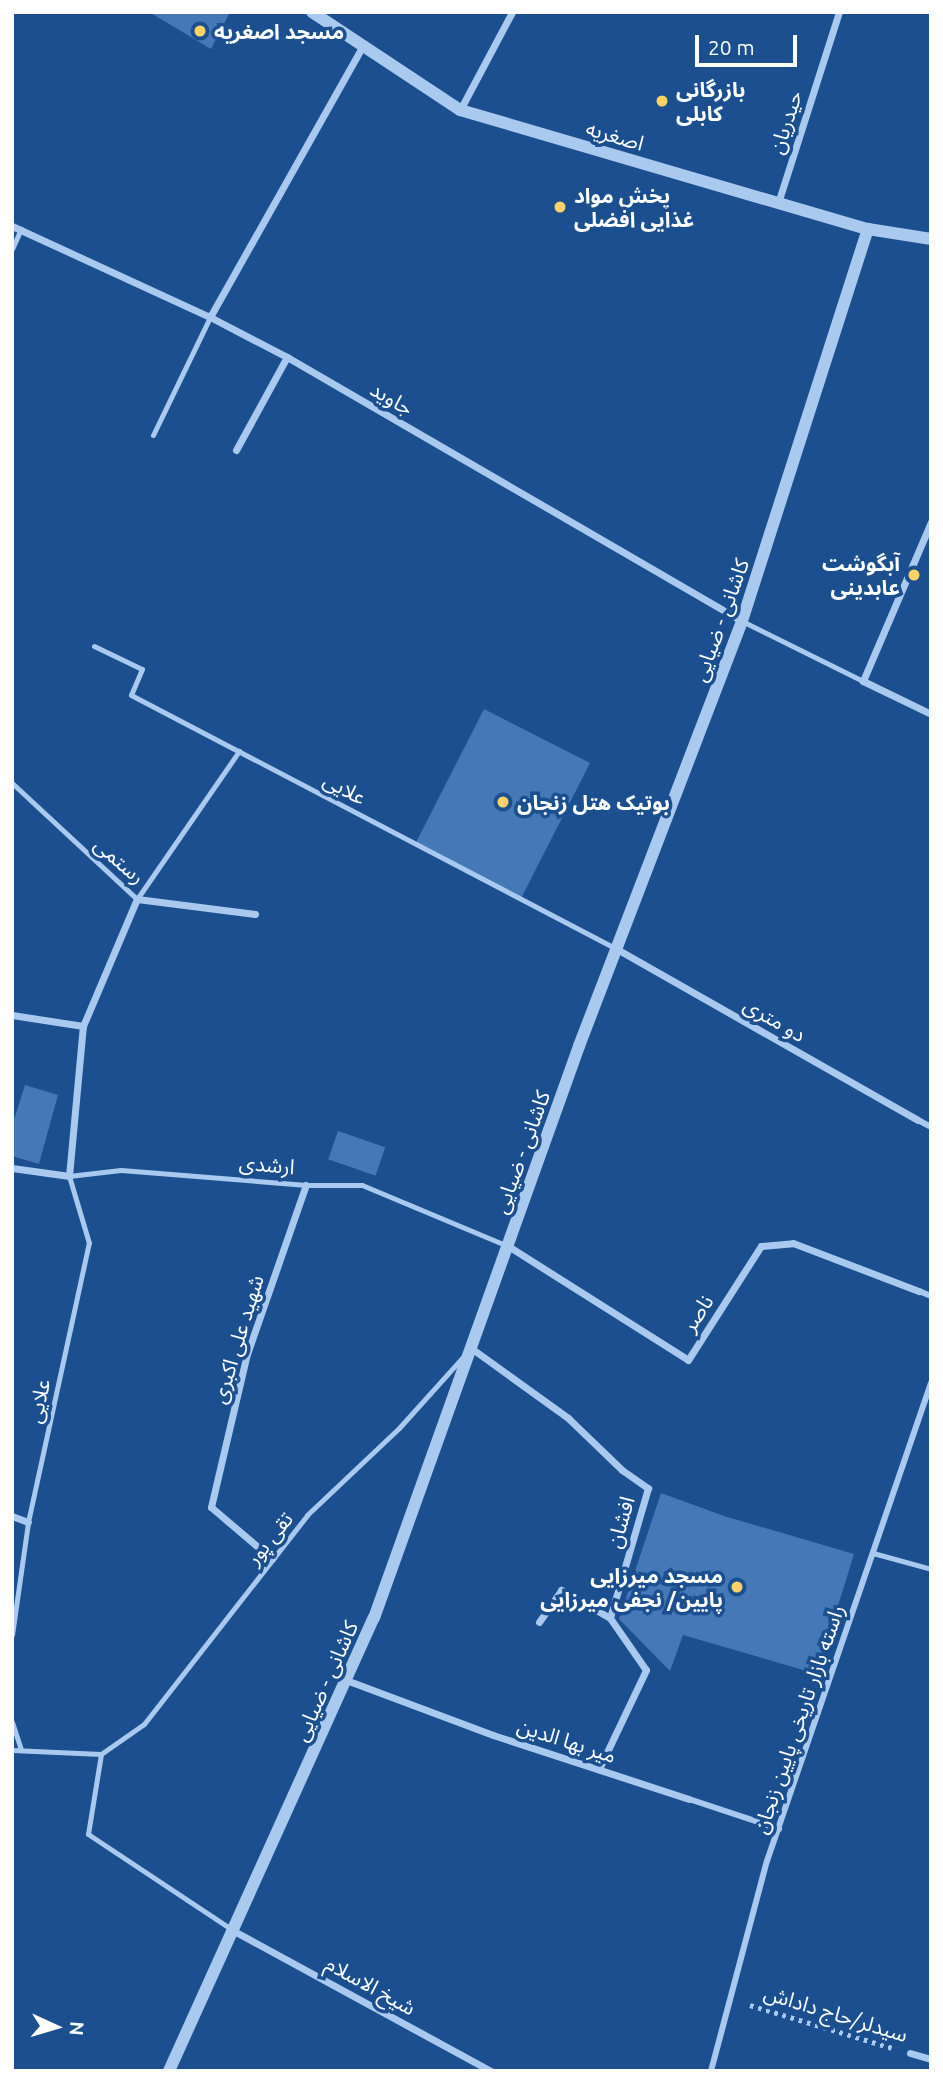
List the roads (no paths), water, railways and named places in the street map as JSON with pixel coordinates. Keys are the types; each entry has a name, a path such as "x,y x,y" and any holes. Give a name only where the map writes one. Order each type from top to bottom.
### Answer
{"street":[{"name":"اصغریه","path":"312,12 460,110 869,229 931,239"},
{"path":"460,110 512,12"},
{"name":"حیدریان","path":"778,203 839,12"},
{"path":"210,317 363,46"},
{"name":"جاوید","path":"12,226 210,317 287,357 742,621"},
{"name":"کاشانی - ضیایی","path":"169,2071 374,1618 615,948 742,621 869,229"},
{"path":"236,450 287,357"},
{"path":"931,522 863,681 931,715"},
{"path":"69,1176 83,1026 137,899 255,914"},
{"name":"دو متری","path":"615,948 918,1120"},
{"path":"12,1015 83,1026"},
{"path":"918,1120 931,1127"},
{"name":"ارشدی","path":"12,1168 69,1176"},
{"name":"شهید علی اکبری","path":"272,1559 211,1507 247,1354 306,1185"},
{"name":"ناصر","path":"508,1246 688,1360 761,1246 793,1243 919,1291"},
{"path":"919,1291 931,1296"},
{"name":"افشان","path":"471,1348 568,1418 622,1470 648,1488 610,1618"},
{"name":"راسته بازار تاریخی پایین زنجان","path":"711,2071 779,1829 931,1383"},
{"path":"12,1516 28,1522"},
{"path":"539,1622 561,1590 610,1618 646,1670 599,1769"},
{"name":"میر بها الدین","path":"346,1680 493,1735 779,1829"},
{"name":"شیخ الاسلام","path":"234,1931 491,2071"},
{"name":"سیدلر/حاج داداش","path":"910,2053 931,2059"}],"lane":[{"path":"12,249 21,229"},
{"path":"153,435 210,317"},
{"path":"742,621 863,681"},
{"name":"علایی","path":"94,646 142,669 131,695 615,948"},
{"name":"رستمی","path":"12,783 137,899 239,751"},
{"name":"ارشدی","path":"69,1176 121,1170 306,1185 362,1185 508,1246"},
{"name":"علایی","path":"12,1635 28,1522 89,1243 69,1176"},
{"name":"تقی پور","path":"101,1754 144,1724 307,1515 399,1428 471,1348"},
{"path":"873,1552 931,1569"},
{"path":"12,1722 21,1750"},
{"path":"12,1750 101,1754 88,1834 234,1931"}],"place":[{"name":"مسجد اصغریه","path":"200,31"},
{"name":"بازرگانی کابلی","path":"662,101"},
{"name":"پخش مواد غذایی افضلی","path":"560,207"},
{"name":"آبگوشت عابدینی","path":"914,575"},
{"name":"بوتیک هتل زنجان","path":"503,802"},
{"name":"مسجد میرزایی پایین/ نجفی میرزایی","path":"737,1587"}]}
